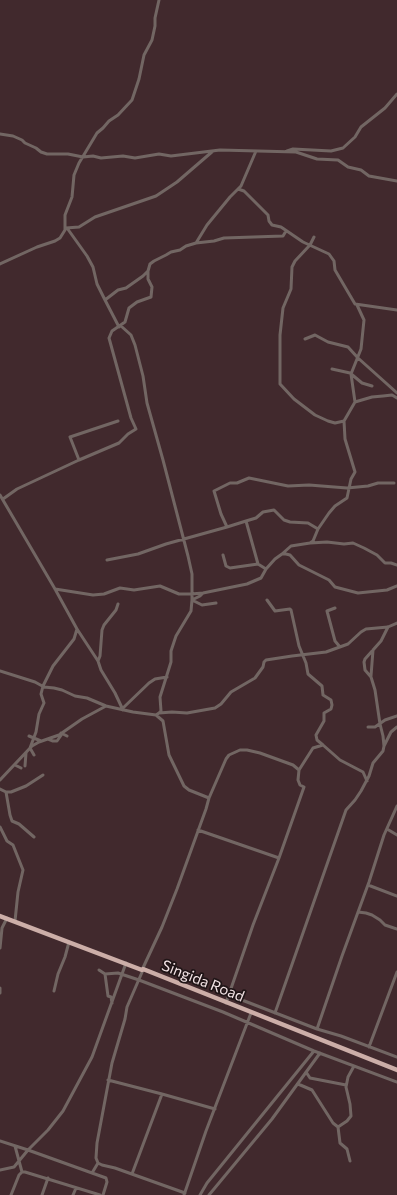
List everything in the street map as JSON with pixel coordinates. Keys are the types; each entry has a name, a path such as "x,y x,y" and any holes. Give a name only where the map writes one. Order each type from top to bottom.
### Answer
{"highway":[{"name":"Singida Road","path":"0,916 143,969 397,1070"}],"street":[{"path":"158,714 161,711 160,697 171,662 171,651 176,636 191,611 192,574 164,460 147,403 143,376 135,345 131,334 120,326 105,300 97,284 93,267 67,228 65,218 72,197 74,175 83,157 97,133 132,100 141,75 144,55 152,40 159,0"},
{"path":"284,152 293,149 331,151 343,148 355,137 361,127 385,108 397,94"},
{"path":"0,134 13,136 43,153 56,155 68,154 83,157 93,156 100,158 121,156 135,158 159,154 171,156 213,151 300,153 316,159 338,160 348,167 360,170 369,176 397,181"},
{"path":"67,228 79,227 94,217 156,196 177,182 213,151"},
{"path":"196,243 207,225 242,183 256,151"},
{"path":"238,189 244,191 268,215 269,221 272,225 281,227 328,254 334,261 334,270 356,304 364,320 361,349 351,374 355,402 344,421 345,439 355,472 348,488 347,498 334,506 310,543"},
{"path":"0,264 37,247 55,241 60,238 67,228"},
{"path":"2,499 17,489 119,443 128,434 136,429 131,418 109,341 110,333 125,322 128,308 137,302 151,297 152,288 148,279 150,264 171,252 196,243 224,238 283,236 286,231"},
{"path":"314,237 310,245 295,261 292,267 291,289 283,308 280,335 280,384 315,415 335,423 344,421"},
{"path":"105,300 118,290 126,288 148,271"},
{"path":"356,304 397,310"},
{"path":"305,338 315,335 328,342 348,347 397,393"},
{"path":"332,369 351,374 362,382 372,386"},
{"path":"355,402 372,397 392,395 397,398"},
{"path":"79,460 70,437 118,421"},
{"path":"227,527 221,514 214,491 230,483 249,478 288,486 309,485 348,488 394,483"},
{"path":"0,495 98,661 101,670 123,709"},
{"path":"107,560 138,554 183,539 256,518 263,512 274,510 284,520 290,522 308,523 318,529"},
{"path":"246,521 258,564"},
{"path":"55,589 93,595 104,594 120,588 134,590 160,586 176,593 203,593 251,583 262,578 266,569 291,546 310,543 353,543 377,555 385,563 397,565"},
{"path":"282,554 290,555 299,565 329,580 335,587 358,593 389,590 396,591"},
{"path":"223,555 226,566 230,568 258,564 266,569"},
{"path":"389,590 397,586"},
{"path":"192,600 203,593"},
{"path":"192,600 202,604 216,604"},
{"path":"267,600 275,611 291,610 308,674 322,686 323,695 331,700 331,709 324,713 324,721 316,735 317,740 340,760 363,772 371,770"},
{"path":"98,661 100,656 102,630 104,625 116,610 118,604"},
{"path":"335,608 327,611 336,641 340,647"},
{"path":"0,671 30,680 43,686 56,688 75,696 87,698 106,706 158,714 172,712 183,714 215,708 221,704 231,692 255,678 263,667 265,661 326,652 348,644 364,630 388,627 397,623"},
{"path":"371,677 365,670 365,659 381,641 388,627"},
{"path":"30,748 34,738 39,714 44,703 42,694 43,686 53,666 74,639 78,629"},
{"path":"373,650 371,677 375,690 384,746"},
{"path":"123,709 149,683 155,679 167,677"},
{"path":"0,780 30,748 41,741 62,733 87,715 106,706"},
{"path":"158,714 163,721 169,755 182,783 188,790 209,798"},
{"path":"368,727 373,727 385,720 397,716"},
{"path":"275,1013 346,810 355,800 371,770 373,763 383,751 391,732 397,727"},
{"path":"62,733 67,736"},
{"path":"29,736 30,738 41,741"},
{"path":"49,739 49,745"},
{"path":"226,1003 259,908 279,858 304,787 298,780 300,770 313,748 322,745"},
{"path":"30,748 34,755"},
{"path":"98,1163 96,1158 97,1143 108,1080 127,1007 162,927 209,798 228,755 240,750 247,750 293,765 300,770"},
{"path":"25,766 26,752"},
{"path":"15,765 21,768"},
{"path":"363,772 366,780"},
{"path":"0,789 6,792 11,792 26,786 43,775"},
{"path":"6,792 12,821 19,824 34,837"},
{"path":"317,1029 387,829 397,806"},
{"path":"0,827 7,841 13,845 23,870 18,892 15,922"},
{"path":"387,829 397,835"},
{"path":"198,830 279,858"},
{"path":"368,885 397,896"},
{"path":"358,912 372,915 385,925 397,929"},
{"path":"0,948 2,928 7,918"},
{"path":"54,991 69,942"},
{"path":"0,1170 14,1167 48,1130 63,1111 92,1057 126,963"},
{"path":"99,970 105,974 122,974 139,980 247,1022 314,1051 397,1082"},
{"path":"369,1047 397,972"},
{"path":"105,974 108,996 111,998 112,1003"},
{"path":"0,988 0,993"},
{"path":"229,995 317,1029 397,1057"},
{"path":"98,1163 184,1194 206,1131 251,1013"},
{"path":"200,1195 207,1183 314,1051"},
{"path":"209,1195 272,1118 320,1053"},
{"path":"338,1127 350,1118 352,1114 346,1092 346,1085 348,1077 354,1066"},
{"path":"306,1072 310,1078 346,1085"},
{"path":"108,1080 215,1109"},
{"path":"298,1084 312,1090 333,1123 338,1127 340,1143 348,1151 350,1161"},
{"path":"132,1174 162,1094"},
{"path":"0,1141 92,1173 107,1180 102,1195 76,1188 36,1174 22,1172"},
{"path":"11,1195 22,1172 16,1146"},
{"path":"92,1173 98,1163"},
{"path":"42,1195 48,1178"},
{"path":"73,1195 76,1188"}]}
